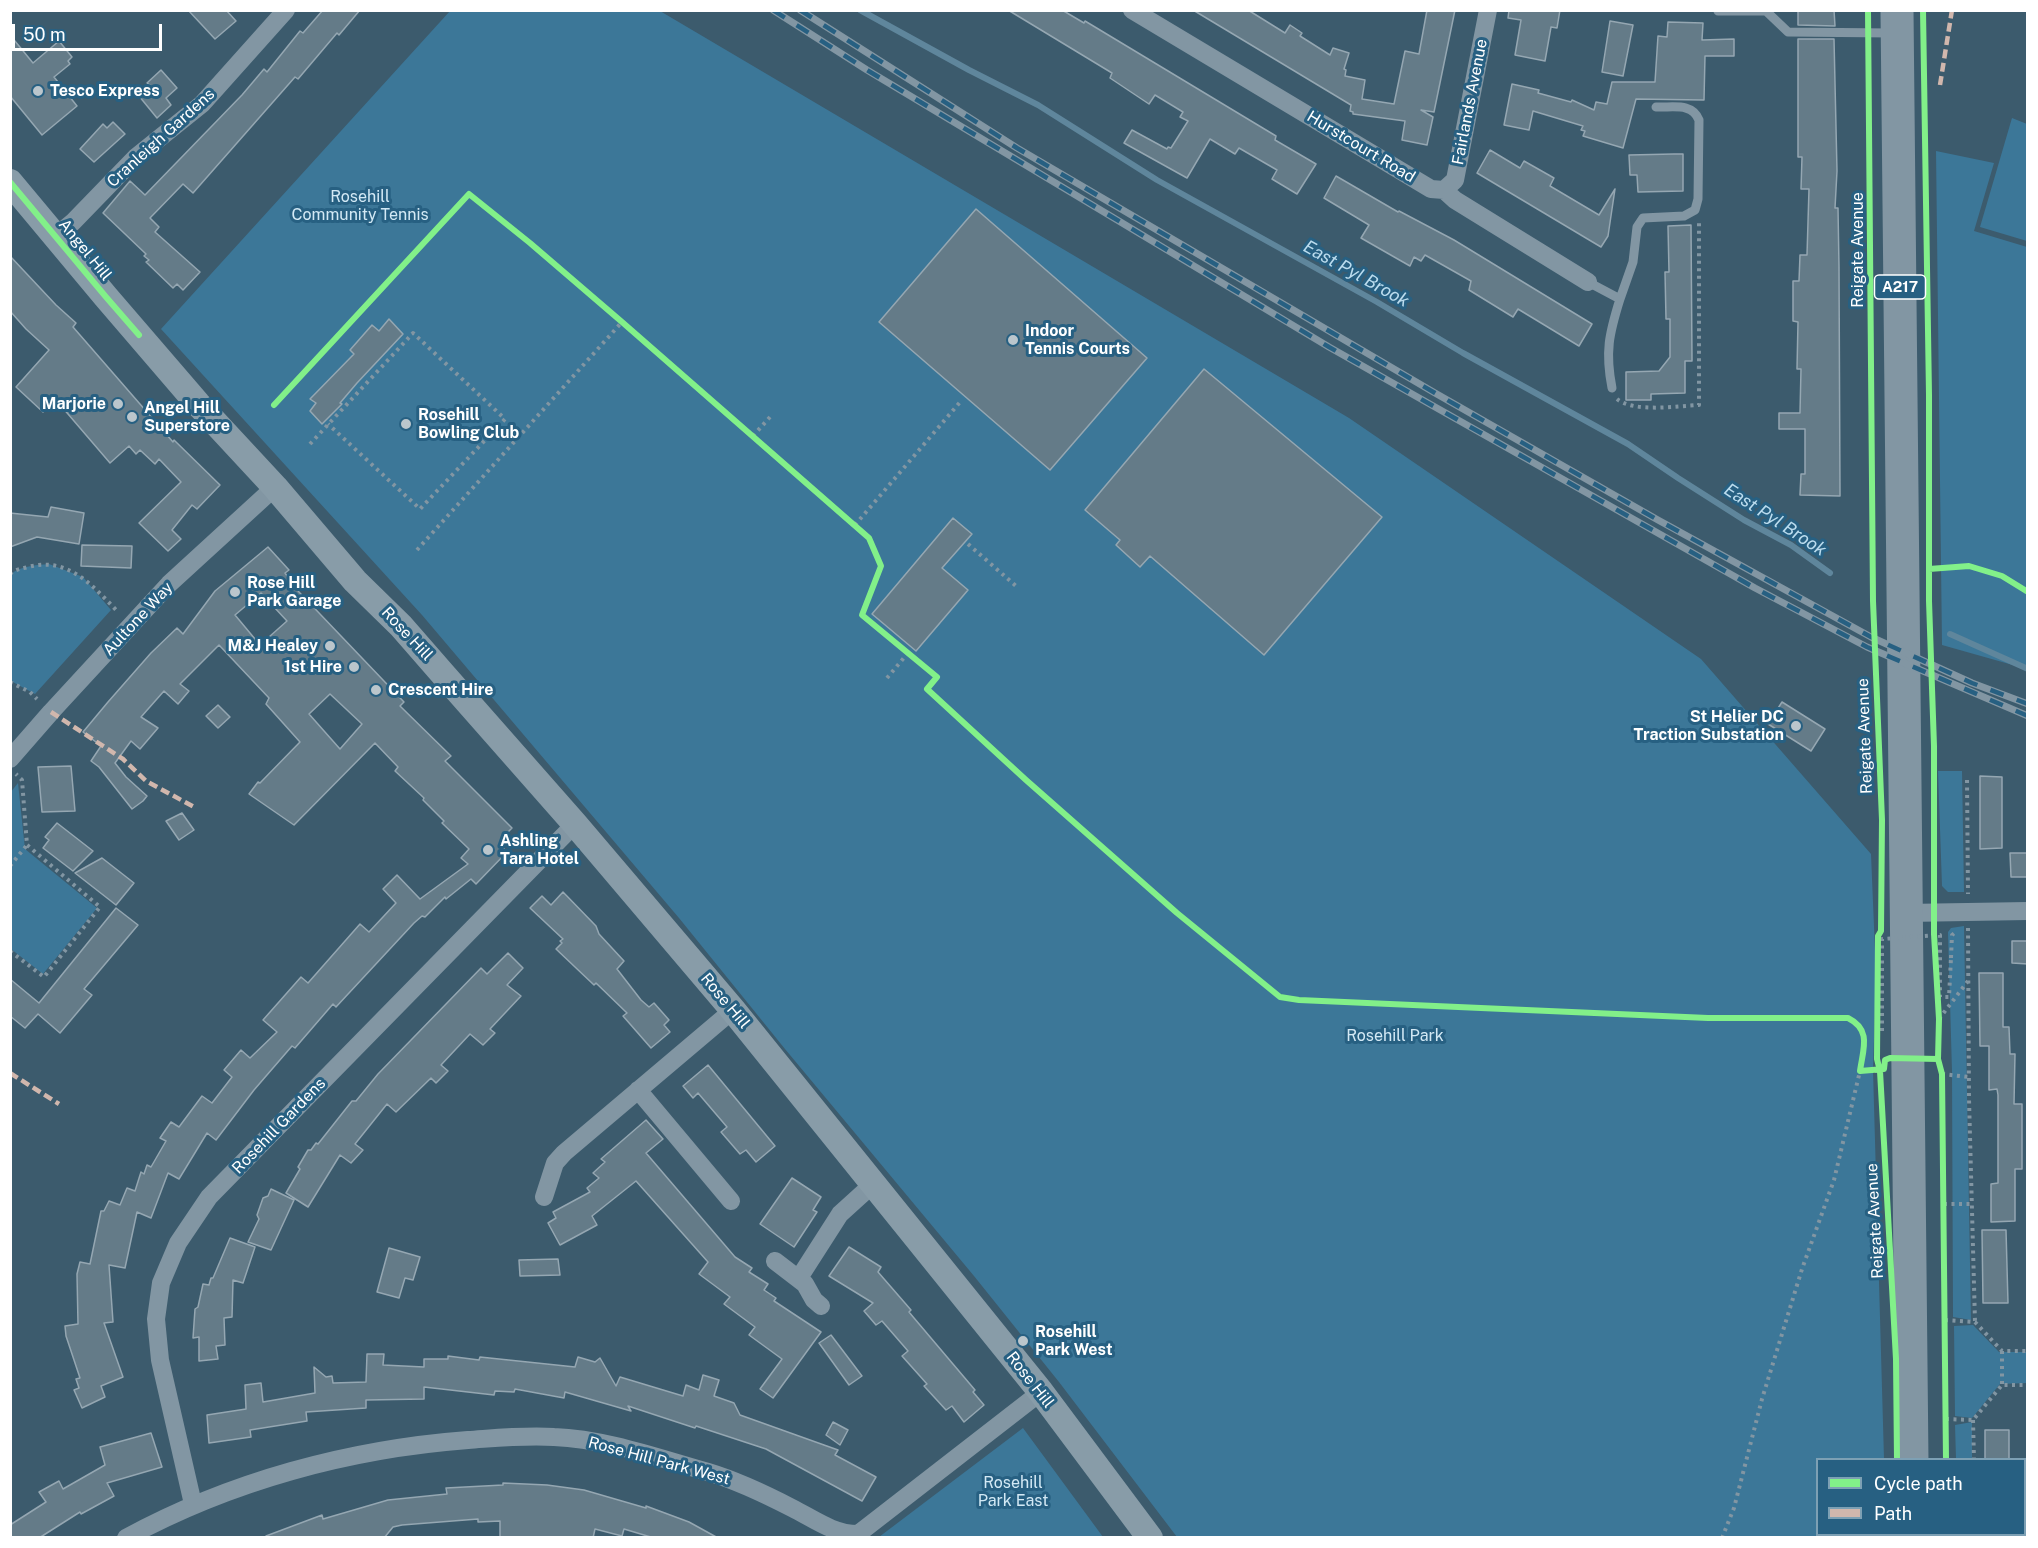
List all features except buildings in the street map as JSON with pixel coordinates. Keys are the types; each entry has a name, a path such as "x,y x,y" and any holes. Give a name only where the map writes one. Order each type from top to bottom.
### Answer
{"highway":[{"name":"Reigate Avenue","path":"1897,22 1907,919 1889,1064 1912,1458"}],"main road":[{"name":"Angel Hill","path":"10,182 198,404 275,487"},
{"name":"Rose Hill","path":"275,487 355,581 401,626 575,824 733,1010 1041,1392 1150,1538"}],"street":[{"name":"Hurstcourt Road","path":"1132,10 1431,189 1444,190 1455,200 1588,282"},
{"name":"Fairlands Avenue","path":"1444,190 1455,180 1488,10"},
{"name":"Cranleigh Gardens","path":"56,236 73,222 136,157 201,104 278,14"},
{"name":"Aultone Way","path":"10,759 169,584 275,487"},
{"name":"Rosehill Gardens","path":"193,1504 160,1360 156,1319 161,1283 178,1242 209,1197 575,824"},
{"path":"1907,919 1968,910 2028,911"},
{"path":"544,1197 555,1163 559,1158 733,1010"},
{"path":"638,1090 730,1201"},
{"path":"799,1278 840,1214 872,1185"},
{"path":"774,1261 799,1278 820,1306"},
{"name":"Rose Hill Park West","path":"126,1538 193,1504 297,1469 406,1446 516,1436 556,1437 606,1444 720,1476 755,1489 838,1533 858,1534 1041,1392"}],"lane":[{"path":"1718,11 1766,11 1788,32 1897,22"},
{"path":"1612,388 1608,369 1609,333 1633,262 1636,226 1643,218 1684,216 1695,210 1698,199 1699,120 1696,112 1691,108 1656,107"},
{"path":"1588,282 1620,299"}],"path":[{"path":"1612,388 1618,400 1624,404 1644,407 1699,405 1700,225 1695,210"},
{"path":"615,316 630,329"},
{"path":"417,550 622,322"},
{"path":"310,444 328,424 413,333 505,419 420,509 328,424"},
{"path":"855,525 961,402"},
{"path":"753,436 770,417"},
{"path":"747,431 761,443"},
{"path":"847,519 862,532"},
{"path":"968,544 1016,586"},
{"path":"10,574 14,570 49,564 83,577 118,612 126,604"},
{"path":"898,645 915,659"},
{"path":"887,678 908,652"},
{"path":"10,682 30,692 51,712"},
{"path":"10,770 22,780 27,845 10,866"},
{"path":"1967,780 1968,910"},
{"path":"10,951 44,977 100,907 27,845"},
{"path":"1878,1038 1878,936 1907,919 1934,934 1939,1029"},
{"path":"1882,1031 1882,939 1940,935 1940,997 1949,997 1952,935 1968,925 1975,1322 2002,1351 2002,1386 1974,1420 1974,1458"},
{"path":"1939,1018 1969,980"},
{"path":"1722,1538 1734,1508 1762,1399 1802,1269 1834,1180 1861,1061"},
{"path":"1860,1071 1889,1064"},
{"path":"1880,1082 1889,1064"},
{"path":"1940,1066 1942,1086"},
{"path":"1942,1074 1969,1077"},
{"path":"1944,1192 1944,1216"},
{"path":"1944,1204 1972,1204"},
{"path":"1945,1309 1945,1331"},
{"path":"1945,1320 1975,1322"},
{"path":"2002,1351 2028,1351"},
{"path":"2002,1386 2028,1385"},
{"path":"1946,1408 1946,1430"},
{"path":"1946,1419 1974,1420"}],"green space":[{"name":"Rosehill Park","path":"450,11 660,11 1349,418 1701,659 1871,854 1876,975 1873,1070 1884,1458 1816,1458 1816,1536 1886,1537 1177,1537 1059,1382 974,1276 679,918 422,615 161,329"},
{"path":"2012,118 2027,124 2027,241 1980,227"},
{"path":"1936,151 1994,163 1974,231 2027,247 2027,669 1942,645"},
{"path":"49,564 83,577 111,610 35,694 11,681 11,574 34,565"},
{"path":"1938,771 1962,771 1964,892 1948,892 1942,886"},
{"path":"18,783 25,849 97,908 43,974 11,949 10,793"},
{"path":"1964,926 1971,1320 1953,1317 1952,1071 1948,932 1951,928"},
{"path":"1973,1325 1999,1352 2027,1352 2027,1383 2000,1384 1972,1418 1955,1416 1954,1326"},
{"path":"1972,1422 1972,1458 1956,1458 1955,1425"},
{"name":"Rosehill Park East","path":"1023,1428 1103,1537 879,1537"},
{"path":"2002,1536 2004,1537 1956,1537"}],"waterway":[{"name":"East Pyl Brook","path":"860,10 1038,105 1157,180 1628,444 1744,520 1791,545 1830,573"},
{"name":"East Pyl Brook","path":"1950,634 2028,669"}],"railway":[{"path":"773,10 867,70 1329,347 1755,588 1867,647 2028,716"},
{"path":"800,10 1017,148 1435,393 1658,520 1871,637 1972,683 2028,704"}],"marked path":[{"path":"1940,85 1952,10"},
{"path":"51,712 123,759 146,781 196,808"},
{"path":"10,1073 59,1104"}],"cycle path":[{"path":"1868,10 1873,601 1882,820 1877,1059 1880,1071 1896,1359 1897,1458"},
{"path":"1923,10 1929,395 1929,601 1934,746 1934,934 1939,1019 1938,1059 1942,1074 1946,1458"},
{"path":"10,182 139,335"},
{"path":"274,405 469,194 622,322 869,538 881,566 862,615 937,677 927,689 1177,913 1280,997 1299,1000 1708,1018 1848,1018 1856,1023 1863,1034 1864,1048 1860,1071 1884,1069 1885,1060 1890,1058 1938,1059"},
{"path":"1929,569 1969,566 2002,576 2028,592"}],"place":[{"name":"Tesco Express","path":"38,91"},
{"name":"Indoor Tennis Courts","path":"1013,340"},
{"name":"Marjorie","path":"118,404"},
{"name":"Angel Hill Superstore","path":"132,417"},
{"name":"Rosehill Bowling Club","path":"406,424"},
{"name":"Rose Hill Park Garage","path":"235,592"},
{"name":"M&J Healey","path":"330,646"},
{"name":"1st Hire","path":"354,667"},
{"name":"Crescent Hire","path":"376,690"},
{"name":"St Helier DC Traction Substation","path":"1796,726"},
{"name":"Ashling Tara Hotel","path":"488,850"},
{"name":"Rosehill Park West","path":"1023,1341"}],"park label":[{"name":"Rosehill Community Tennis","path":"360,206"}]}
